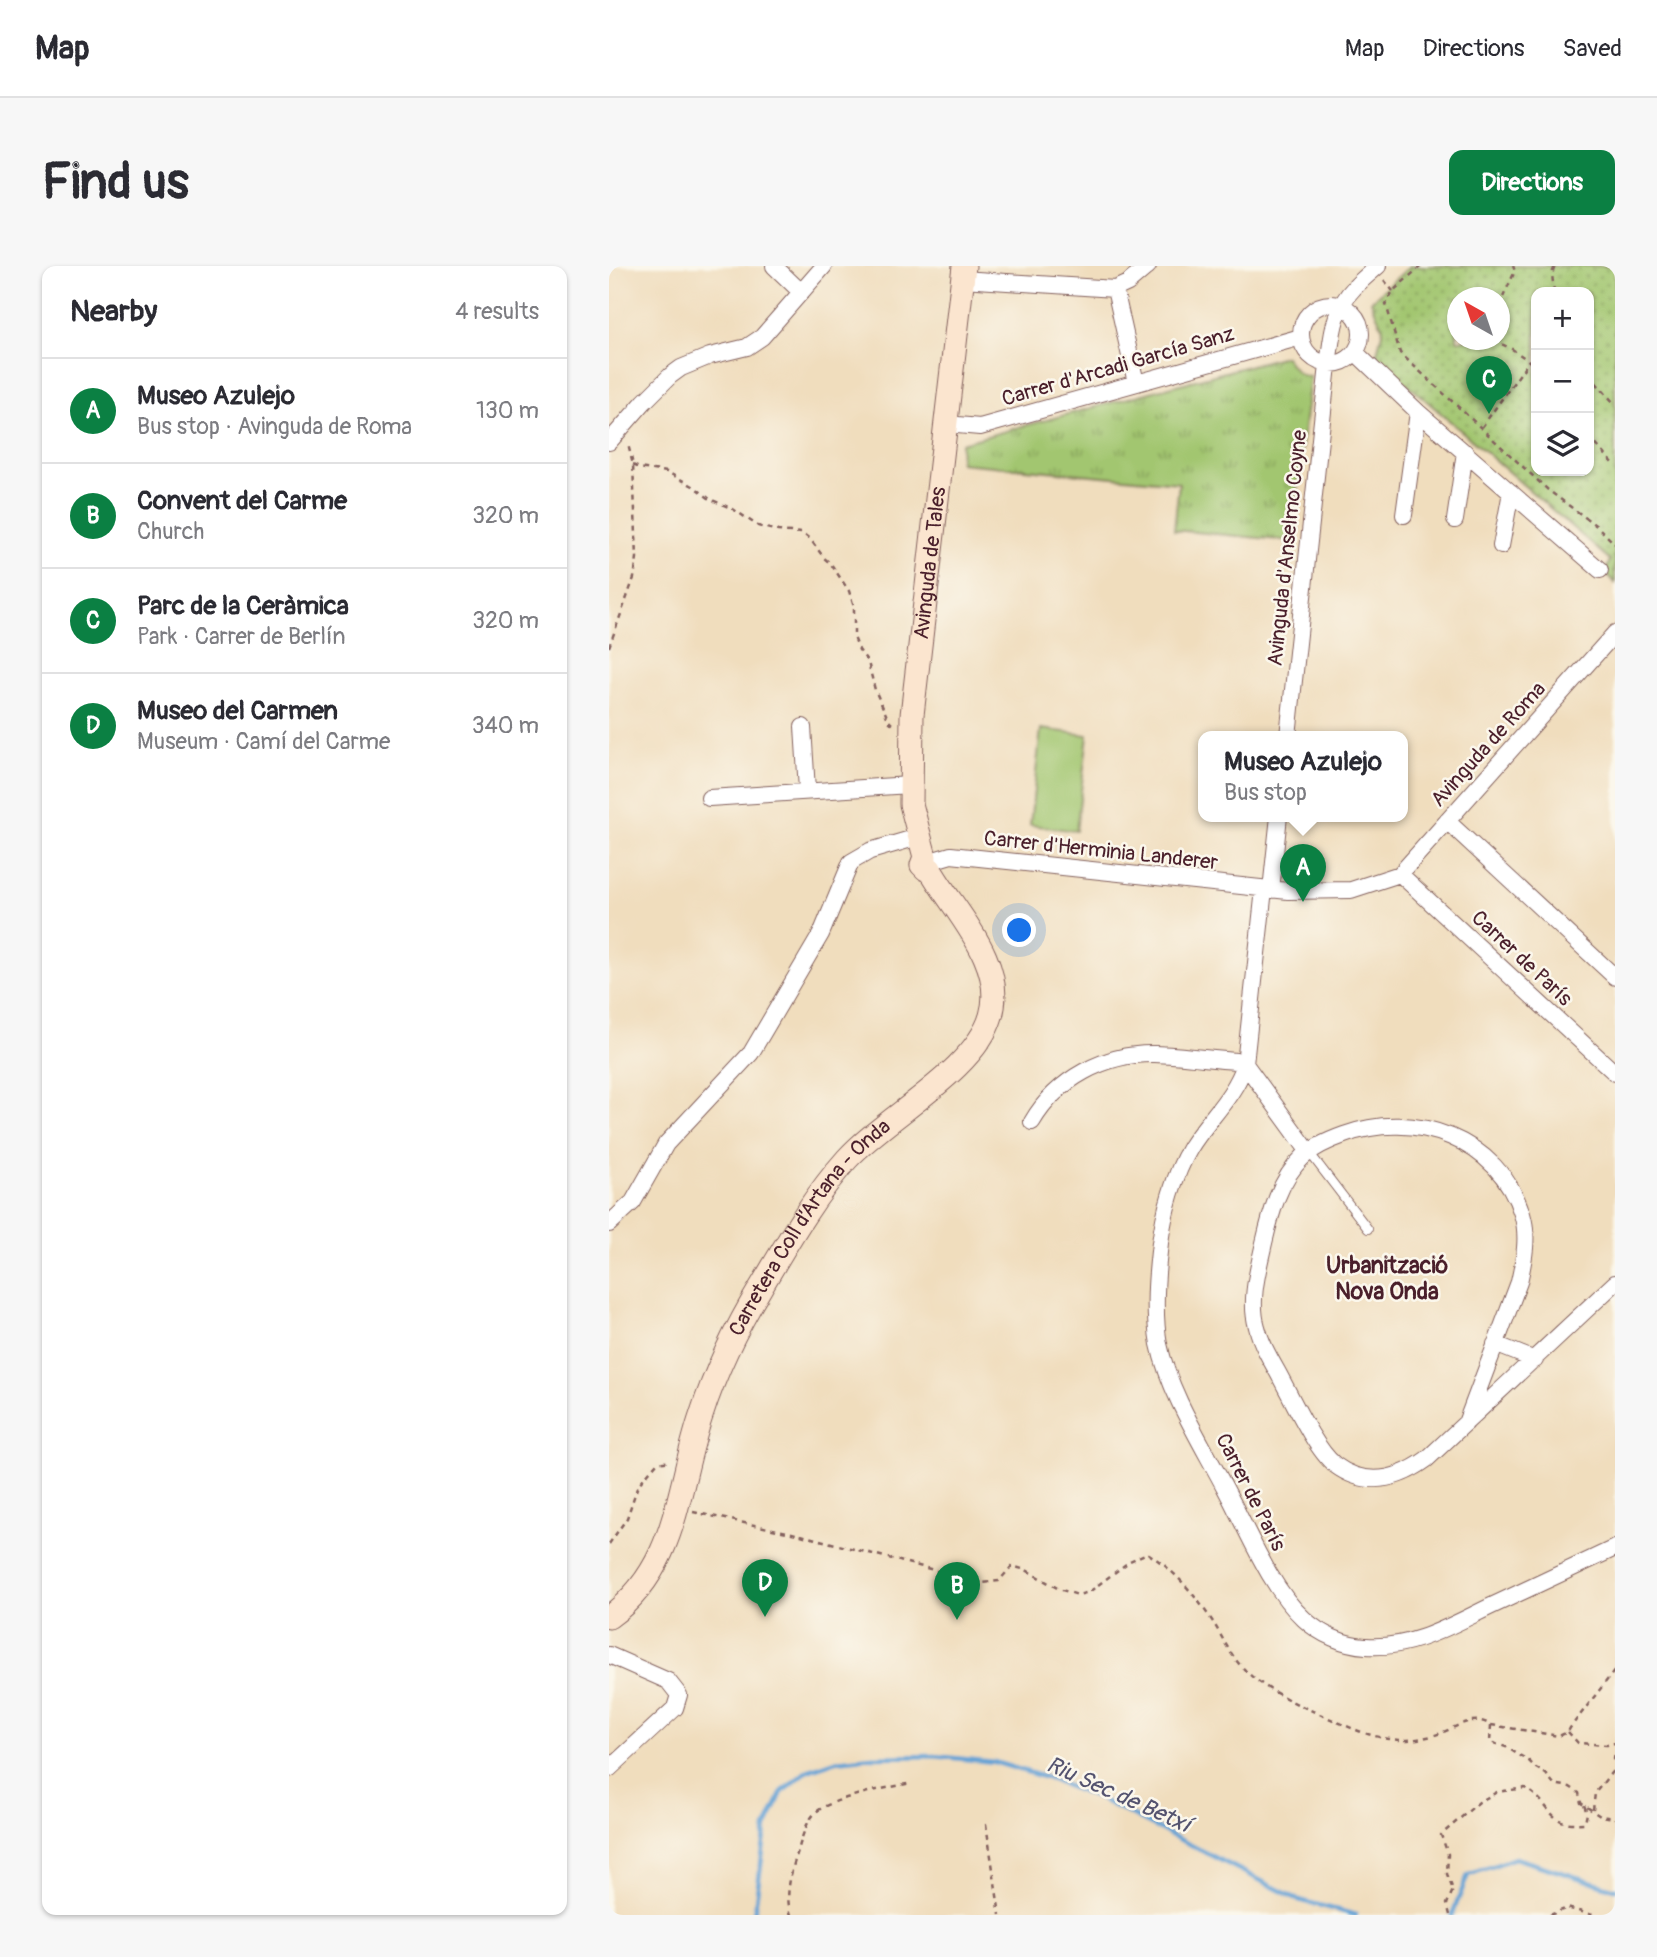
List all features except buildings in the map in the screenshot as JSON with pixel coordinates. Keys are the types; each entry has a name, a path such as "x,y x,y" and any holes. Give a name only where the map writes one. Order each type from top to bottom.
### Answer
{"main road":[{"name":"Avinguda de Tales","path":"927,856 911,804 909,785 912,715 963,273"},
{"name":"Carretera Coll d’Artana - Onda","path":"609,1617 625,1606 640,1590 654,1569 677,1508 700,1417 732,1337 821,1191 847,1159 876,1131 954,1069 984,1033 995,999 992,978 984,955 927,856"}],"street":[{"path":"774,266 801,292"},
{"path":"609,442 657,388 681,368 711,355 747,347 762,337 824,266"},
{"path":"963,273 1115,289 1128,283 1148,266"},
{"name":"Avinguda d'Anselmo Coyne","path":"1289,731 1335,320 1341,305 1352,290 1378,266"},
{"path":"1115,289 1136,383"},
{"path":"1326,304 1341,305 1357,316 1362,335 1356,353 1343,363 1328,365 1315,360 1305,350 1301,337 1303,322 1313,311 1326,304"},
{"name":"Carrer d'Arcadi García Sanz","path":"946,424 980,427 1301,337"},
{"path":"1356,353 1418,412 1600,570"},
{"path":"1404,515 1418,412"},
{"path":"1455,520 1465,452"},
{"path":"1501,546 1511,492"},
{"name":"Avinguda de Roma","path":"1400,874 1615,633"},
{"path":"803,727 807,790"},
{"path":"709,798 909,785"},
{"path":"1447,821 1615,977"},
{"path":"1245,1064 1278,822"},
{"name":"Carrer d'Herminia Landerer","path":"609,1224 633,1202 666,1144 751,1053 821,934 851,862 870,851 927,856 951,855 1268,890"},
{"path":"1268,890 1351,890 1400,874"},
{"name":"Carrer de París","path":"1400,874 1615,1073"},
{"path":"1033,1122 1046,1102 1067,1083 1089,1069 1112,1060 1154,1054 1236,1061 1245,1064 1309,1152"},
{"name":"Carrer de París","path":"1245,1064 1238,1083 1191,1147 1177,1178 1160,1244 1157,1328 1166,1368 1177,1394 1271,1577 1286,1598 1305,1621 1337,1639 1359,1646 1396,1645 1423,1637 1615,1548"},
{"path":"1466,1423 1519,1282 1525,1241 1523,1216 1504,1180 1494,1167 1460,1140 1431,1129 1410,1125 1362,1129 1332,1140 1301,1159 1288,1176 1275,1204 1254,1295 1256,1325 1320,1450 1339,1468 1357,1477 1381,1480 1393,1478 1427,1459 1535,1360 1615,1283"},
{"path":"1495,1344 1535,1360"},
{"path":"609,1656 668,1681 679,1695 675,1708 609,1769"}],"lane":[{"path":"1309,1152 1368,1229"}],"path":[{"path":"1421,266 1394,290 1386,304 1400,353 1548,490 1598,527 1615,544"},
{"path":"1508,287 1515,271 1514,266"},
{"path":"1553,287 1552,274 1555,266"},
{"path":"1510,348 1531,363"},
{"path":"1481,429 1529,361"},
{"path":"1594,381 1615,404"},
{"path":"1594,443 1615,466"},
{"path":"609,647 634,578 637,558 633,465 667,472 758,526 802,533 811,540 849,591 854,607 854,638 868,662 875,690 889,721 911,744"},
{"path":"609,1544 627,1518 638,1485 657,1463 668,1460 687,1467"},
{"path":"677,1508 801,1535 983,1583 999,1581 1012,1566 1026,1570 1059,1590 1078,1595 1089,1592 1130,1561 1147,1553 1188,1586 1246,1671 1268,1688 1339,1723 1382,1738 1422,1738 1475,1721 1559,1736 1568,1732 1615,1670"},
{"path":"1450,1915 1447,1904 1453,1891 1447,1874 1448,1854 1441,1835 1479,1802 1497,1792 1525,1788 1560,1821 1585,1823 1587,1813 1579,1793 1570,1787 1554,1784 1529,1761 1506,1747 1490,1742 1491,1725"},
{"path":"1568,1732 1578,1742 1607,1745 1615,1743"},
{"path":"1615,1756 1615,1762"},
{"path":"1593,1810 1595,1793 1615,1769"},
{"path":"791,1915 787,1902 791,1872 805,1829 813,1815 822,1807 848,1798 912,1783"},
{"path":"1584,1805 1600,1816 1615,1818"},
{"path":"986,1824 1000,1915"},
{"path":"1550,1915 1567,1908 1593,1915"}],"green space":[{"path":"1410,266 1615,266 1615,583 1605,573 1610,560 1376,357 1383,329 1371,301"},
{"path":"1285,356 1298,373 1310,377 1291,541 1174,530 1179,483 960,463 961,443"},
{"path":"1041,729 1088,735 1076,831 1030,825"}],"waterway":[{"name":"Riu Sec de Betxí","path":"754,1915 766,1828 782,1792 807,1771 836,1761 872,1757 934,1756 994,1762 1047,1778 1104,1801 1299,1900 1356,1915"},
{"name":"Riu Sec de Betxí","path":"1452,1915 1468,1875 1515,1858 1615,1889"}],"place":[{"name":"Parc de la Ceràmica","path":"1489,414"},
{"name":"Museo Azulejo","path":"1303,902"},
{"name":"Museo del Carmen","path":"765,1617"},
{"name":"Convent del Carme","path":"957,1620"}],"district":[{"name":"Urbanització Nova Onda","path":"1387,1278"}]}
